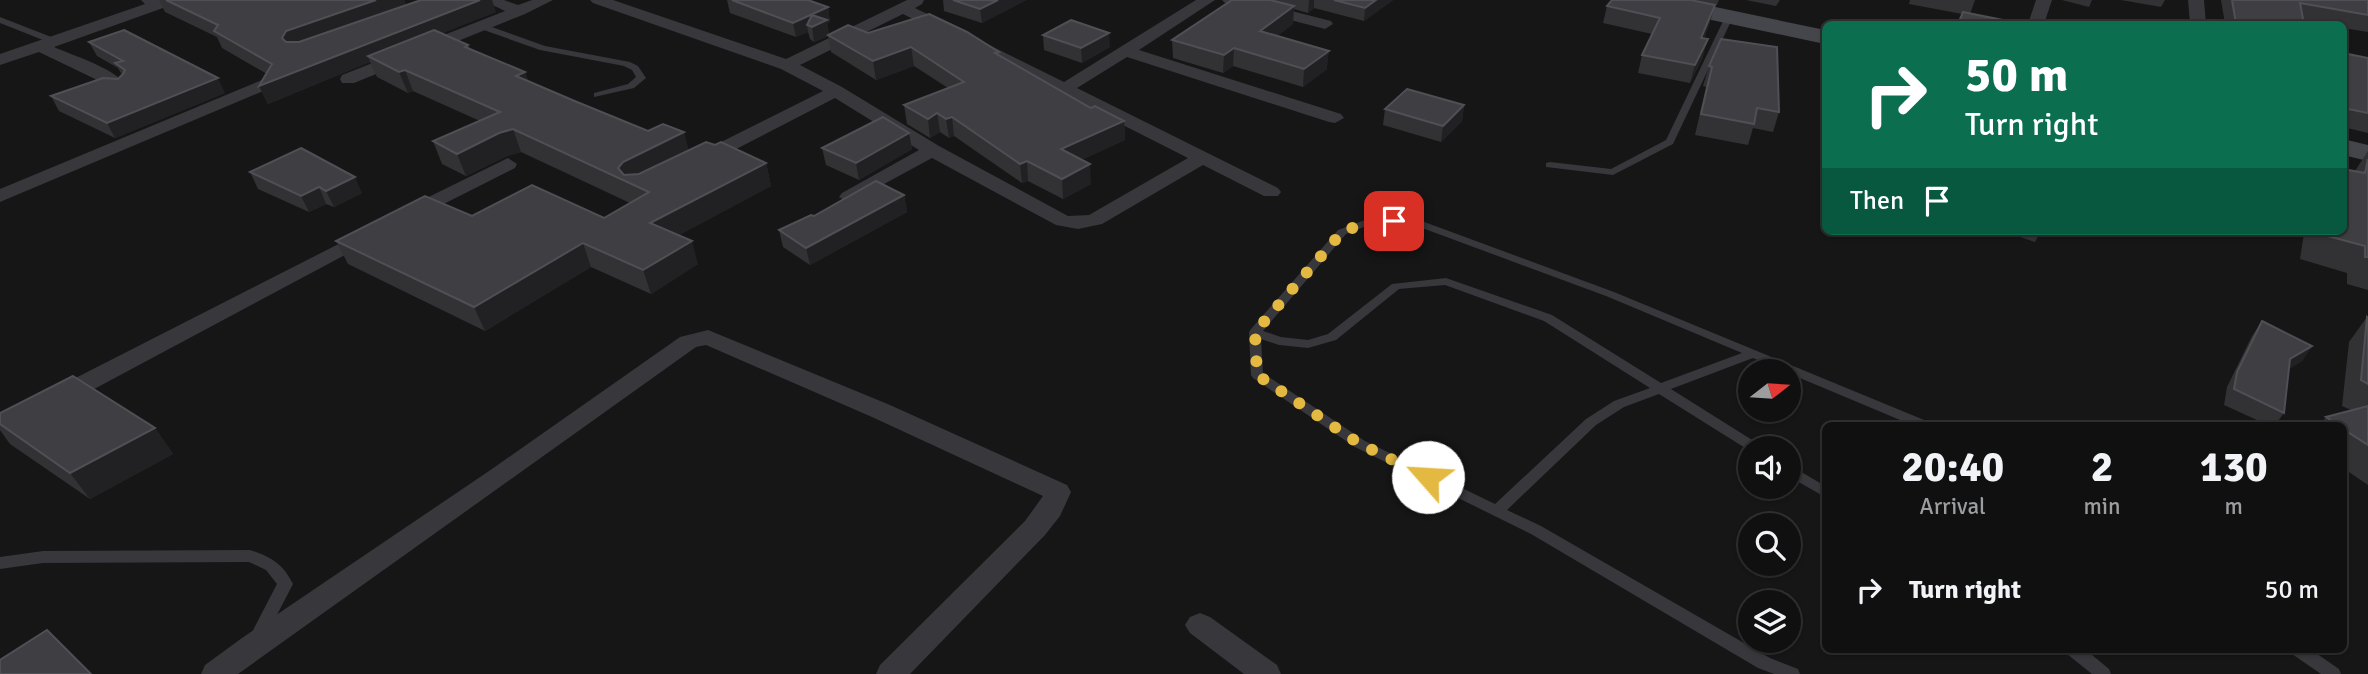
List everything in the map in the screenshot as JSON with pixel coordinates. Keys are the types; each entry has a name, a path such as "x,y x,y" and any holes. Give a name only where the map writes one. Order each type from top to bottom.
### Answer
{"main road":[{"path":"1650,0 1822,36"},
{"path":"2347,148 2368,153"}],"street":[{"path":"0,60 158,5 149,0"},
{"path":"491,0 520,11"},
{"path":"348,79 545,0"},
{"path":"598,0 787,65 836,91 932,150 1063,221 1078,223 1095,220 1203,157"},
{"path":"787,65 920,0"},
{"path":"1066,88 1207,0"},
{"path":"1230,0 1325,24"},
{"path":"2037,21 2043,0"},
{"path":"2196,0 2198,21"},
{"path":"903,8 1271,192"},
{"path":"48,45 120,87"},
{"path":"1125,51 1335,118"},
{"path":"0,196 262,85"},
{"path":"688,166 836,91"},
{"path":"836,205 932,150"},
{"path":"37,409 508,164"},
{"path":"216,674 252,646 688,342 708,337 881,411 1058,492 1051,509 1035,528 891,674"},
{"path":"1200,625 1266,674"}],"lane":[{"path":"1550,165 1613,172 1670,142 1729,17"},
{"path":"0,20 48,45"},
{"path":"481,26 543,48 627,64 635,68 641,78 631,86 597,95"},
{"path":"1792,674 1764,663 1536,530 1360,444 1257,375 1255,332 1342,232 1373,220 1415,222 1610,294 1917,422"},
{"path":"1255,332 1279,341 1308,344 1332,337 1396,286 1446,281 1548,318 1738,437"},
{"path":"1497,511 1591,422 1619,404 1752,354"},
{"path":"1801,477 1822,490"},
{"path":"0,563 43,557 250,556 271,563 281,573 285,584 252,646"},
{"path":"2078,653 2104,674"},
{"path":"2304,653 2333,674"}],"building":[{"path":"166,0 376,0 286,31 282,38 286,42 299,42 421,0 480,0 259,86 272,64 214,31 218,25"},
{"path":"732,0 808,0 828,7 793,23"},
{"path":"953,0 998,0 980,9"},
{"path":"1232,0 1270,0 1294,6 1260,31 1329,51 1304,69 1234,48 1224,55 1172,40"},
{"path":"1334,0 1376,0 1365,8"},
{"path":"1612,0 1691,0 1715,5 1701,38 1708,39 1695,65 1642,55 1660,18 1607,6"},
{"path":"2232,0 2368,0 2368,15 2300,3 2303,21 2236,21"},
{"path":"1963,12 2008,21 1959,21"},
{"path":"929,14 967,32 999,52 995,53 1091,108 1095,106 1124,121 1061,149 1090,164 1062,179 1027,161 1020,164 952,117 946,119 937,113 928,119 904,105 964,82 911,47 873,61 828,35 848,25 868,33"},
{"path":"812,15 827,20 812,27 807,25"},
{"path":"1071,20 1109,33 1081,48 1043,35"},
{"path":"124,30 218,78 107,123 51,96 103,78 118,79 125,70 115,63 123,61 89,42"},
{"path":"434,30 468,45 465,47 525,72 516,76 648,131 663,124 684,132 623,162 618,168 624,175 639,174 706,142 715,145 721,142 766,163 650,223 692,241 643,270 583,243 474,307 336,241 425,196 472,216 532,185 604,218 649,192 513,129 457,154 433,141 500,112 405,70 399,72 368,56"},
{"path":"1721,39 1777,47 1779,112 1757,108 1754,124 1701,114 1712,67 1709,66"},
{"path":"2347,54 2368,58 2368,113 2347,109"},
{"path":"1407,89 1464,105 1443,126 1385,109"},
{"path":"883,117 909,133 856,163 822,148"},
{"path":"301,148 355,177 326,191 319,187 301,196 250,172"},
{"path":"2368,159 2368,257 2365,257 2365,246 2324,235 2347,235 2347,170 2365,173"},
{"path":"876,181 904,195 806,248 779,230 814,216"},
{"path":"2368,318 2368,384 2361,380"},
{"path":"2262,321 2312,346 2290,359 2284,413 2234,389 2237,372"},
{"path":"73,376 155,428 70,473 0,424 0,413"},
{"path":"2368,406 2368,445 2347,432 2347,422 2334,422 2326,417"},
{"path":"47,630 91,674 0,674 0,660"}],"route":[{"path":"1394,221 1373,220 1342,232 1255,332 1257,375 1360,444 1428,477"}]}
